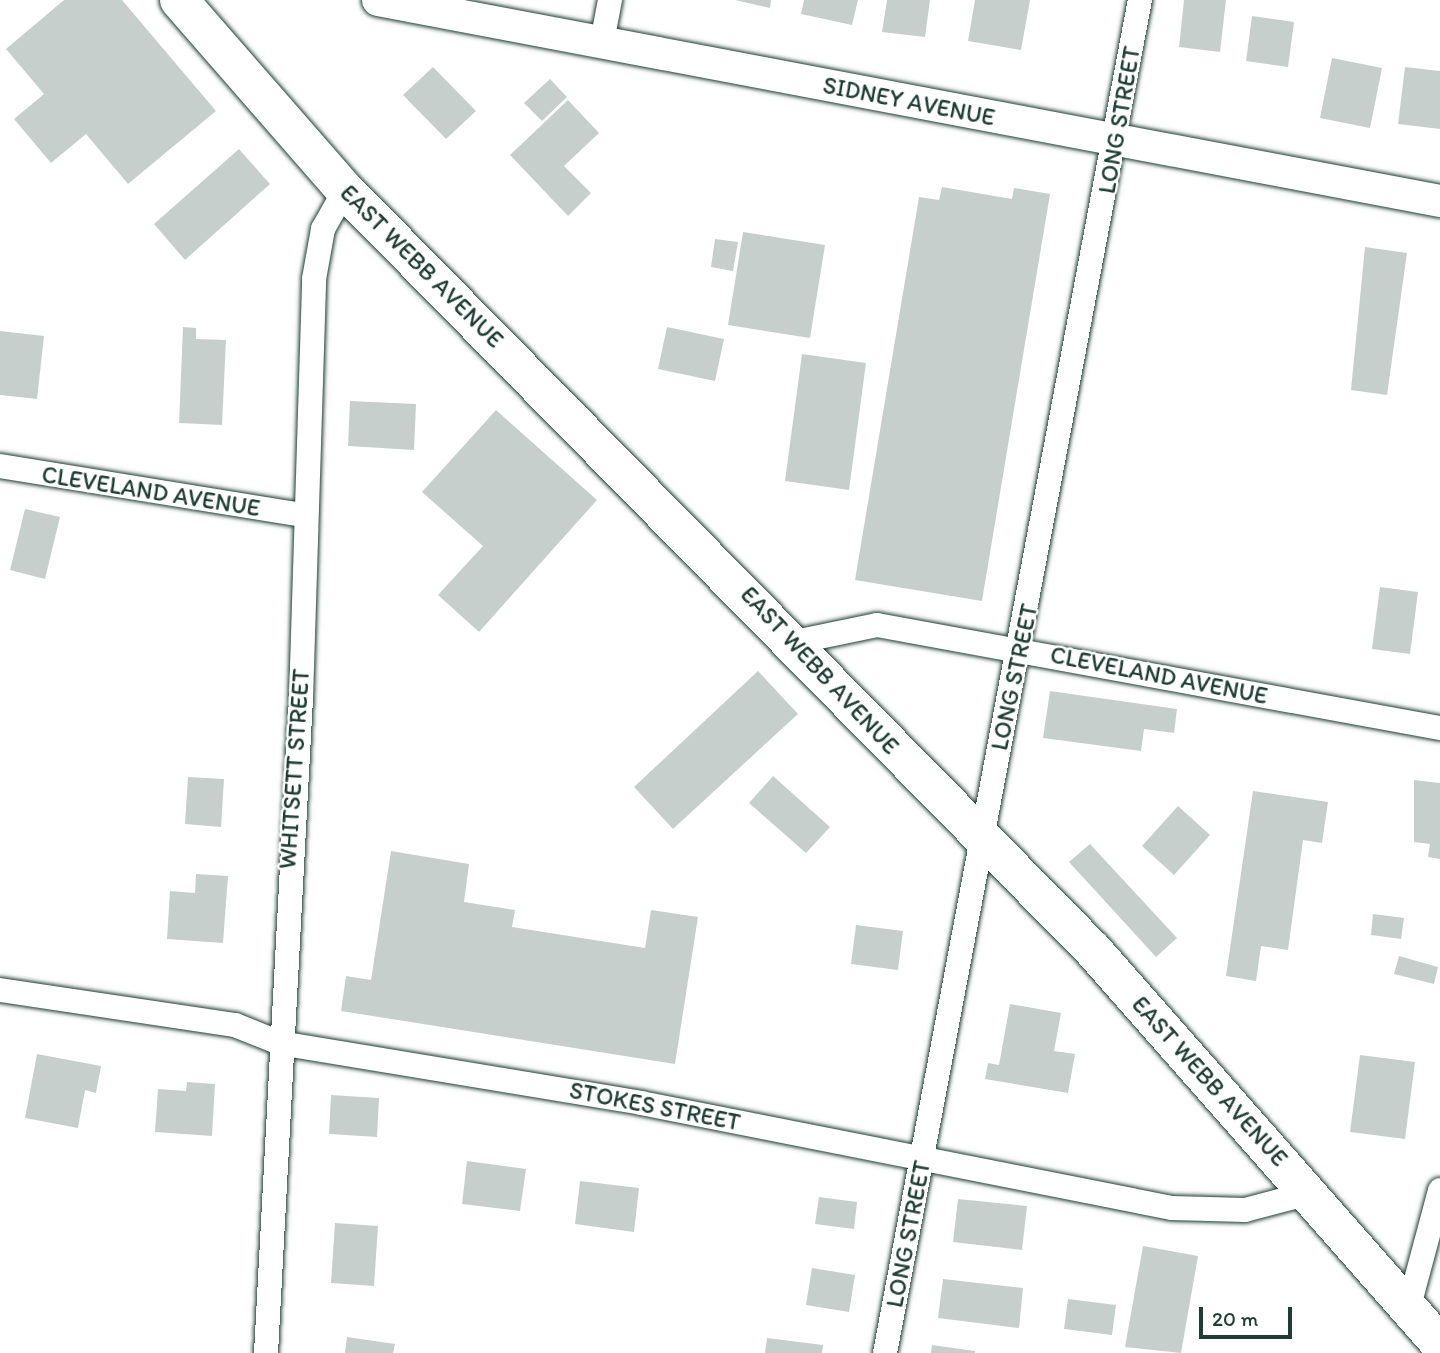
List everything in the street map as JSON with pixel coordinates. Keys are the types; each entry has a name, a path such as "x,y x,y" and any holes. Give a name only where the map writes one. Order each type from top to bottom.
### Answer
{"highway":[{"name":"EAST WEBB AVENUE","path":"189,3 345,190 795,642 1093,950 1309,1192 1440,1344"}],"street":[{"name":"SIDNEY AVENUE","path":"378,0 1440,201"},
{"path":"602,42 610,0"},
{"name":"LONG STREET","path":"885,1353 1020,649 1140,0"},
{"name":"WHITSETT STREET","path":"266,1353 280,1042 300,699 303,515 314,279 323,229 345,190"},
{"name":"CLEVELAND AVENUE","path":"0,466 303,515"},
{"name":"CLEVELAND AVENUE","path":"795,642 877,625 1020,649 1440,728"},
{"name":"STOKES STREET","path":"0,990 236,1025 280,1042 922,1157 1172,1208 1245,1210 1309,1192"},
{"path":"1409,1306 1440,1190"}],"building":[{"path":"64,0 122,0 216,111 128,184 86,134 51,163 14,119 44,94 6,49"},
{"path":"735,0 771,0 770,8"},
{"path":"804,0 858,0 852,25 801,14"},
{"path":"887,0 930,0 925,37 882,32"},
{"path":"975,0 1030,0 1021,50 968,41"},
{"path":"1184,0 1226,0 1220,52 1179,47"},
{"path":"1252,16 1294,22 1288,67 1246,61"},
{"path":"1332,58 1382,68 1370,128 1320,118"},
{"path":"433,67 476,111 446,139 403,95"},
{"path":"1405,67 1440,71 1440,129 1398,124"},
{"path":"550,79 567,97 542,121 524,103"},
{"path":"568,100 599,133 564,166 591,193 568,216 510,155"},
{"path":"239,149 270,184 185,260 154,224"},
{"path":"942,187 1012,199 1014,188 1050,194 982,601 855,580 919,197 939,200"},
{"path":"743,232 825,245 810,338 728,325"},
{"path":"715,239 738,242 733,271 711,267"},
{"path":"1365,247 1407,253 1387,395 1351,390"},
{"path":"183,327 196,328 196,339 226,340 222,425 179,423"},
{"path":"667,327 724,339 715,381 658,369"},
{"path":"0,331 44,336 37,399 0,395"},
{"path":"802,354 866,363 849,490 785,481"},
{"path":"350,401 416,404 414,450 348,446"},
{"path":"496,410 597,500 479,632 438,595 483,546 422,492"},
{"path":"25,509 60,517 45,579 10,570"},
{"path":"1380,587 1418,592 1410,654 1372,649"},
{"path":"758,671 798,714 673,829 634,787"},
{"path":"1050,691 1177,709 1174,733 1144,729 1141,751 1043,738"},
{"path":"773,776 830,827 806,853 749,803"},
{"path":"188,777 224,779 221,827 185,824"},
{"path":"1414,780 1440,783 1440,859 1428,857 1430,844 1414,842"},
{"path":"1253,791 1328,802 1322,843 1303,840 1288,950 1261,946 1256,981 1226,976"},
{"path":"1178,806 1210,835 1174,875 1142,846"},
{"path":"1090,844 1177,938 1156,957 1069,862"},
{"path":"391,851 469,864 464,902 515,910 512,927 645,948 651,910 698,917 675,1064 341,1011 346,976 371,980"},
{"path":"196,874 228,876 223,943 167,939 170,891 195,893"},
{"path":"1373,914 1404,918 1401,939 1371,935"},
{"path":"856,925 903,931 898,970 851,964"},
{"path":"1399,956 1438,967 1434,984 1394,974"},
{"path":"1010,1004 1061,1013 1054,1051 1075,1054 1068,1093 985,1079 988,1063 999,1065"},
{"path":"37,1054 101,1066 96,1093 85,1090 78,1128 25,1118"},
{"path":"1360,1055 1415,1062 1405,1139 1350,1132"},
{"path":"187,1082 215,1084 212,1136 155,1132 158,1089 186,1091"},
{"path":"331,1095 379,1098 377,1137 329,1134"},
{"path":"467,1161 526,1169 520,1211 462,1204"},
{"path":"580,1181 639,1188 634,1232 575,1224"},
{"path":"819,1197 857,1202 854,1229 815,1224"},
{"path":"958,1199 1027,1206 1022,1250 953,1242"},
{"path":"335,1223 378,1226 374,1286 331,1283"},
{"path":"1143,1246 1198,1256 1181,1353 1125,1347"},
{"path":"812,1268 855,1275 849,1312 806,1305"},
{"path":"943,1279 1023,1288 1019,1328 938,1318"},
{"path":"1068,1299 1116,1305 1112,1335 1064,1329"},
{"path":"347,1337 395,1344 393,1353 345,1353"},
{"path":"767,1338 823,1345 822,1353 765,1353"},
{"path":"932,1345 975,1351 975,1353 931,1353"}]}
